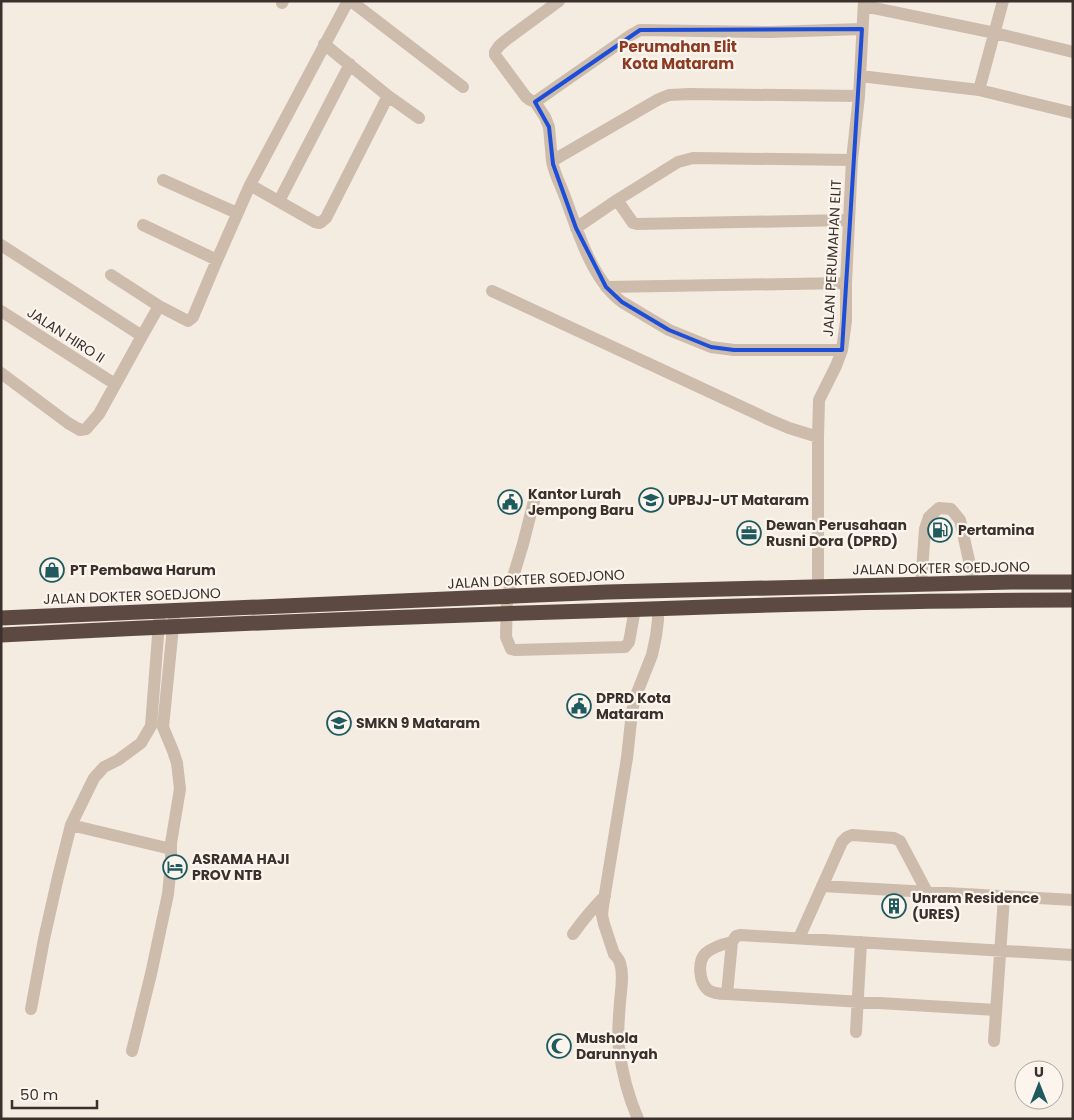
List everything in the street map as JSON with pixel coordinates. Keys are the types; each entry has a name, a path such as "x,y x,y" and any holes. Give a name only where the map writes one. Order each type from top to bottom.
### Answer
{"highway":[{"path":"1010,582 1011,600"},
{"name":"JALAN DOKTER SOEDJONO","path":"1,618 624,591 1073,582"},
{"path":"1,635 658,608 829,603 1073,600"}],"street":[{"path":"559,1 500,46 495,55 526,97 535,102 545,117 549,127 552,161 576,228 586,252 606,287 616,298 669,330 711,347 734,350 842,350"},
{"path":"979,90 1003,1"},
{"path":"111,275 159,306 186,320 192,318 250,185 347,2 463,87"},
{"path":"864,4 1073,52"},
{"name":"JALAN PERUMAHAN ELIT","path":"818,587 819,400 842,350 846,321 852,160 859,96 864,4"},
{"path":"535,102 640,30 770,32 862,29"},
{"path":"324,44 388,96 419,118"},
{"path":"279,201 350,64"},
{"path":"860,76 979,90 1073,113"},
{"path":"552,161 669,95 859,96"},
{"path":"250,185 315,222 324,222 388,96"},
{"path":"576,228 678,162 694,158 852,160"},
{"path":"163,180 237,213"},
{"path":"617,200 633,223 637,224 849,220"},
{"path":"143,225 217,260"},
{"path":"1,245 142,336"},
{"path":"606,287 846,283"},
{"path":"492,291 770,420 818,437"},
{"path":"1,372 68,423 80,430 86,429 96,418 159,306"},
{"name":"JALAN HIRO II","path":"1,311 115,384"},
{"path":"536,493 524,544 507,597 506,637 511,649 625,647 629,642 635,609"},
{"path":"921,584 925,529 929,517 939,508 951,509 960,520 974,583"},
{"path":"638,1119 629,1095 619,1046 621,967 618,958 614,954 602,915 627,758 632,712 635,698 652,656 658,608"},
{"path":"31,1009 58,877 71,825 94,778 104,767 118,760 141,743 157,726 167,610"},
{"path":"132,1051 168,894 171,843 180,790 177,764 169,738 157,726"},
{"path":"71,825 171,849"},
{"path":"799,938 842,842 852,835 894,838 900,841 928,892"},
{"path":"822,886 1073,900"},
{"path":"574,934 579,924 605,896"},
{"path":"994,1041 1004,897"},
{"path":"728,994 732,942 736,936 740,935 1073,955"},
{"path":"732,942 712,949 701,959 702,981 707,989 715,993 996,1010"},
{"path":"856,1032 861,942"}],"highlighted area":[{"path":"862,29 842,350 734,350 711,347 669,330 622,302 606,287 576,228 553,164 549,127 535,102 640,30"}],"place":[{"name":"UPBJJ-UT Mataram","path":"651,500"},
{"name":"Kantor Lurah Jempong Baru","path":"510,502"},
{"name":"Pertamina","path":"940,530"},
{"name":"Dewan Perusahaan Rusni Dora (DPRD)","path":"749,533"},
{"name":"PT Pembawa Harum","path":"52,570"},
{"name":"DPRD Kota Mataram","path":"579,706"},
{"name":"SMKN 9 Mataram","path":"339,723"},
{"name":"ASRAMA HAJI PROV NTB","path":"175,867"},
{"name":"Unram Residence (URES)","path":"894,906"},
{"name":"Mushola Darunnyah","path":"559,1046"}],"district":[{"name":"Perumahan Elit Kota Mataram","path":"678,54"}]}
